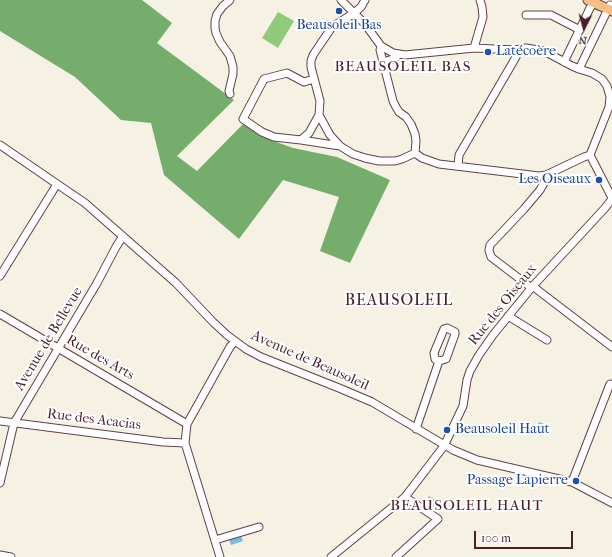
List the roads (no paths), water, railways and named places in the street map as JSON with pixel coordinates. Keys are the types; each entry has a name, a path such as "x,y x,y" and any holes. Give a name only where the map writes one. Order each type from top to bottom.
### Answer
{"main road":[{"path":"593,1 610,8"}],"street":[{"path":"230,0 217,14 215,21 216,33 220,42 230,56 233,67 229,91 230,94"},
{"path":"342,0 365,24 381,46 393,53 405,55 474,48 515,50 526,48 544,50 564,62 592,73 609,85 609,118 590,155 546,175 540,176 440,164 422,158 415,153"},
{"path":"301,140 309,133 319,115 320,101 311,68 313,55 332,27 354,14 365,0"},
{"path":"474,48 483,17 480,0"},
{"path":"564,62 593,1"},
{"path":"579,69 610,8"},
{"path":"526,15 551,15 580,30"},
{"path":"381,46 380,50 393,101 399,112 406,117 411,124 415,134 415,153"},
{"path":"458,166 458,155 516,57 515,50"},
{"path":"383,62 396,58 398,54"},
{"path":"314,79 304,82 287,74 264,79 241,116 262,132 274,137 340,146"},
{"path":"319,115 330,135 340,146 353,154 379,161 395,161 415,153"},
{"name":"Avenue de Beausoleil","path":"0,145 85,203 176,282 213,322 246,349 261,357 372,402 444,446 477,460 572,482 612,503"},
{"path":"590,155 612,199"},
{"path":"546,175 540,190 490,245 489,250 491,257 529,286 535,288 612,347"},
{"path":"0,276 57,184"},
{"name":"Rue des Oiseaux","path":"331,557 405,497 444,446 463,406 467,380 479,355 493,335 532,287 612,199"},
{"name":"Avenue de Bellevue","path":"0,483 14,422 97,283 123,236"},
{"name":"Rue des Arts","path":"0,314 187,424"},
{"path":"508,316 546,340"},
{"path":"220,557 185,443 187,424 230,347 235,341"},
{"path":"416,429 439,361"},
{"path":"572,482 610,384"},
{"name":"Rue des Acacias","path":"0,421 163,442 185,443"},
{"path":"396,557 438,519 405,497"},
{"path":"215,540 259,527"},
{"path":"0,555 11,557"}],"water":[{"path":"539,422 549,426 547,431 541,429 539,431 536,429"},
{"path":"429,496 438,502 437,506 434,507 426,501"},
{"path":"241,536 243,541 231,545 229,539"}],"place":[{"name":"Beausoleil Bas","path":"339,11"},
{"name":"Latécoère","path":"488,52"},
{"name":"Les Oiseaux","path":"599,180"},
{"name":"Beausoleil Haut","path":"447,430"},
{"name":"Passage Lapierre","path":"576,481"}],"district":[{"name":"BEAUSOLEIL BAS","path":"403,67"},
{"name":"BEAUSOLEIL","path":"399,301"},
{"name":"BEAUSOLEIL HAUT","path":"467,506"}]}
